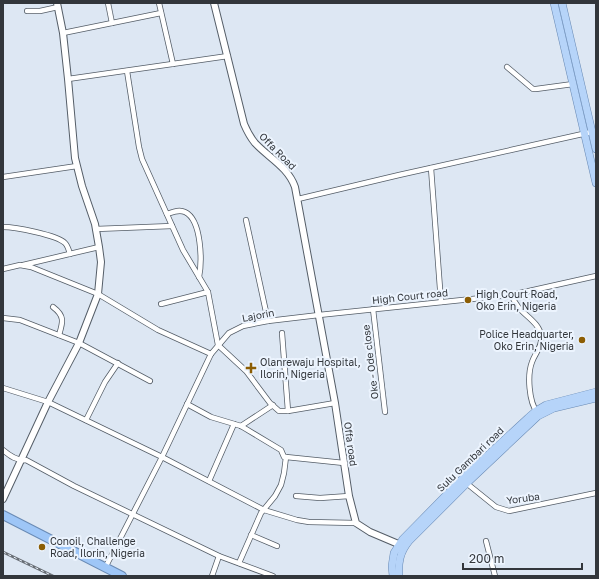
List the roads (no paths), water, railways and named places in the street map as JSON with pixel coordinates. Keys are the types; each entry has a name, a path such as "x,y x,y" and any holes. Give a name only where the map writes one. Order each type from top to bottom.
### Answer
{"highway":[{"path":"3,515 122,576"},
{"path":"3,522 112,576"}],"main road":[{"path":"554,3 573,84 591,132 596,183"},
{"path":"562,3 596,149"},
{"name":"Sulu Gambari road","path":"393,576 392,560 401,546 465,481 538,413 553,403 596,392"},
{"path":"538,413 596,398"},
{"path":"399,576 398,563 401,546"}],"street":[{"path":"108,3 112,23"},
{"path":"159,3 173,64"},
{"name":"Offa Road","path":"214,3 244,124 248,134 289,174 293,181 298,199 319,315"},
{"path":"3,499 48,402 79,343 98,294 101,262 96,229 77,166 63,33 58,5 40,11 27,11"},
{"path":"63,33 161,12"},
{"path":"68,79 127,72 228,56"},
{"path":"507,67 533,89 573,84"},
{"path":"127,72 142,159 189,263 208,292 218,345 246,372 278,411 288,411 335,403"},
{"path":"298,199 591,132"},
{"path":"3,177 77,166"},
{"path":"431,168 441,302"},
{"path":"167,214 176,211 185,212 190,215 196,226 201,257 199,277"},
{"path":"246,220 268,321"},
{"path":"96,229 172,226"},
{"path":"3,227 17,228 57,239 66,244 70,254"},
{"path":"3,269 99,247"},
{"path":"20,265 31,267 98,294 158,330 211,354"},
{"name":"High Court road","path":"319,315 511,295 596,276"},
{"path":"161,304 208,292"},
{"path":"511,295 518,307 536,326 541,334 541,344 530,369 531,393 533,403 538,413"},
{"path":"53,307 59,311 62,320 59,335"},
{"name":"Oke - Ode close","path":"372,309 385,412"},
{"name":"Lajorin","path":"105,568 162,457 211,354 218,345 229,333 237,328 268,321 319,315"},
{"name":"Offa road","path":"319,315 335,403 348,496 356,522"},
{"path":"3,318 20,320 79,343 150,381"},
{"path":"282,334 288,411"},
{"path":"86,420 105,382 118,363"},
{"path":"3,388 48,402 162,457 264,510 309,522 356,522 370,532 401,546"},
{"path":"187,404 207,415 241,426 281,450 284,457 344,462"},
{"path":"241,426 272,405"},
{"path":"209,481 234,424"},
{"path":"3,450 20,461 26,460 74,486 219,556 273,576"},
{"path":"238,563 261,513 275,496 281,485 286,457"},
{"name":"Yoruba","path":"465,481 496,507 509,511 596,494"},
{"path":"296,496 320,498 348,496"},
{"path":"251,535 277,546"},
{"path":"486,541 495,576"},
{"path":"212,576 219,556"}],"railway":[{"path":"3,552 53,576"}],"place":[{"name":"High Court Road, Oko Erin, Nigeria","path":"468,300"},
{"name":"Police Headquarter, Oko Erin, Nigeria","path":"582,340"},
{"name":"Olanrewaju Hospital, Ilorin, Nigeria","path":"251,368"},
{"name":"Conoil, Challenge Road, Ilorin, Nigeria","path":"42,547"}]}
